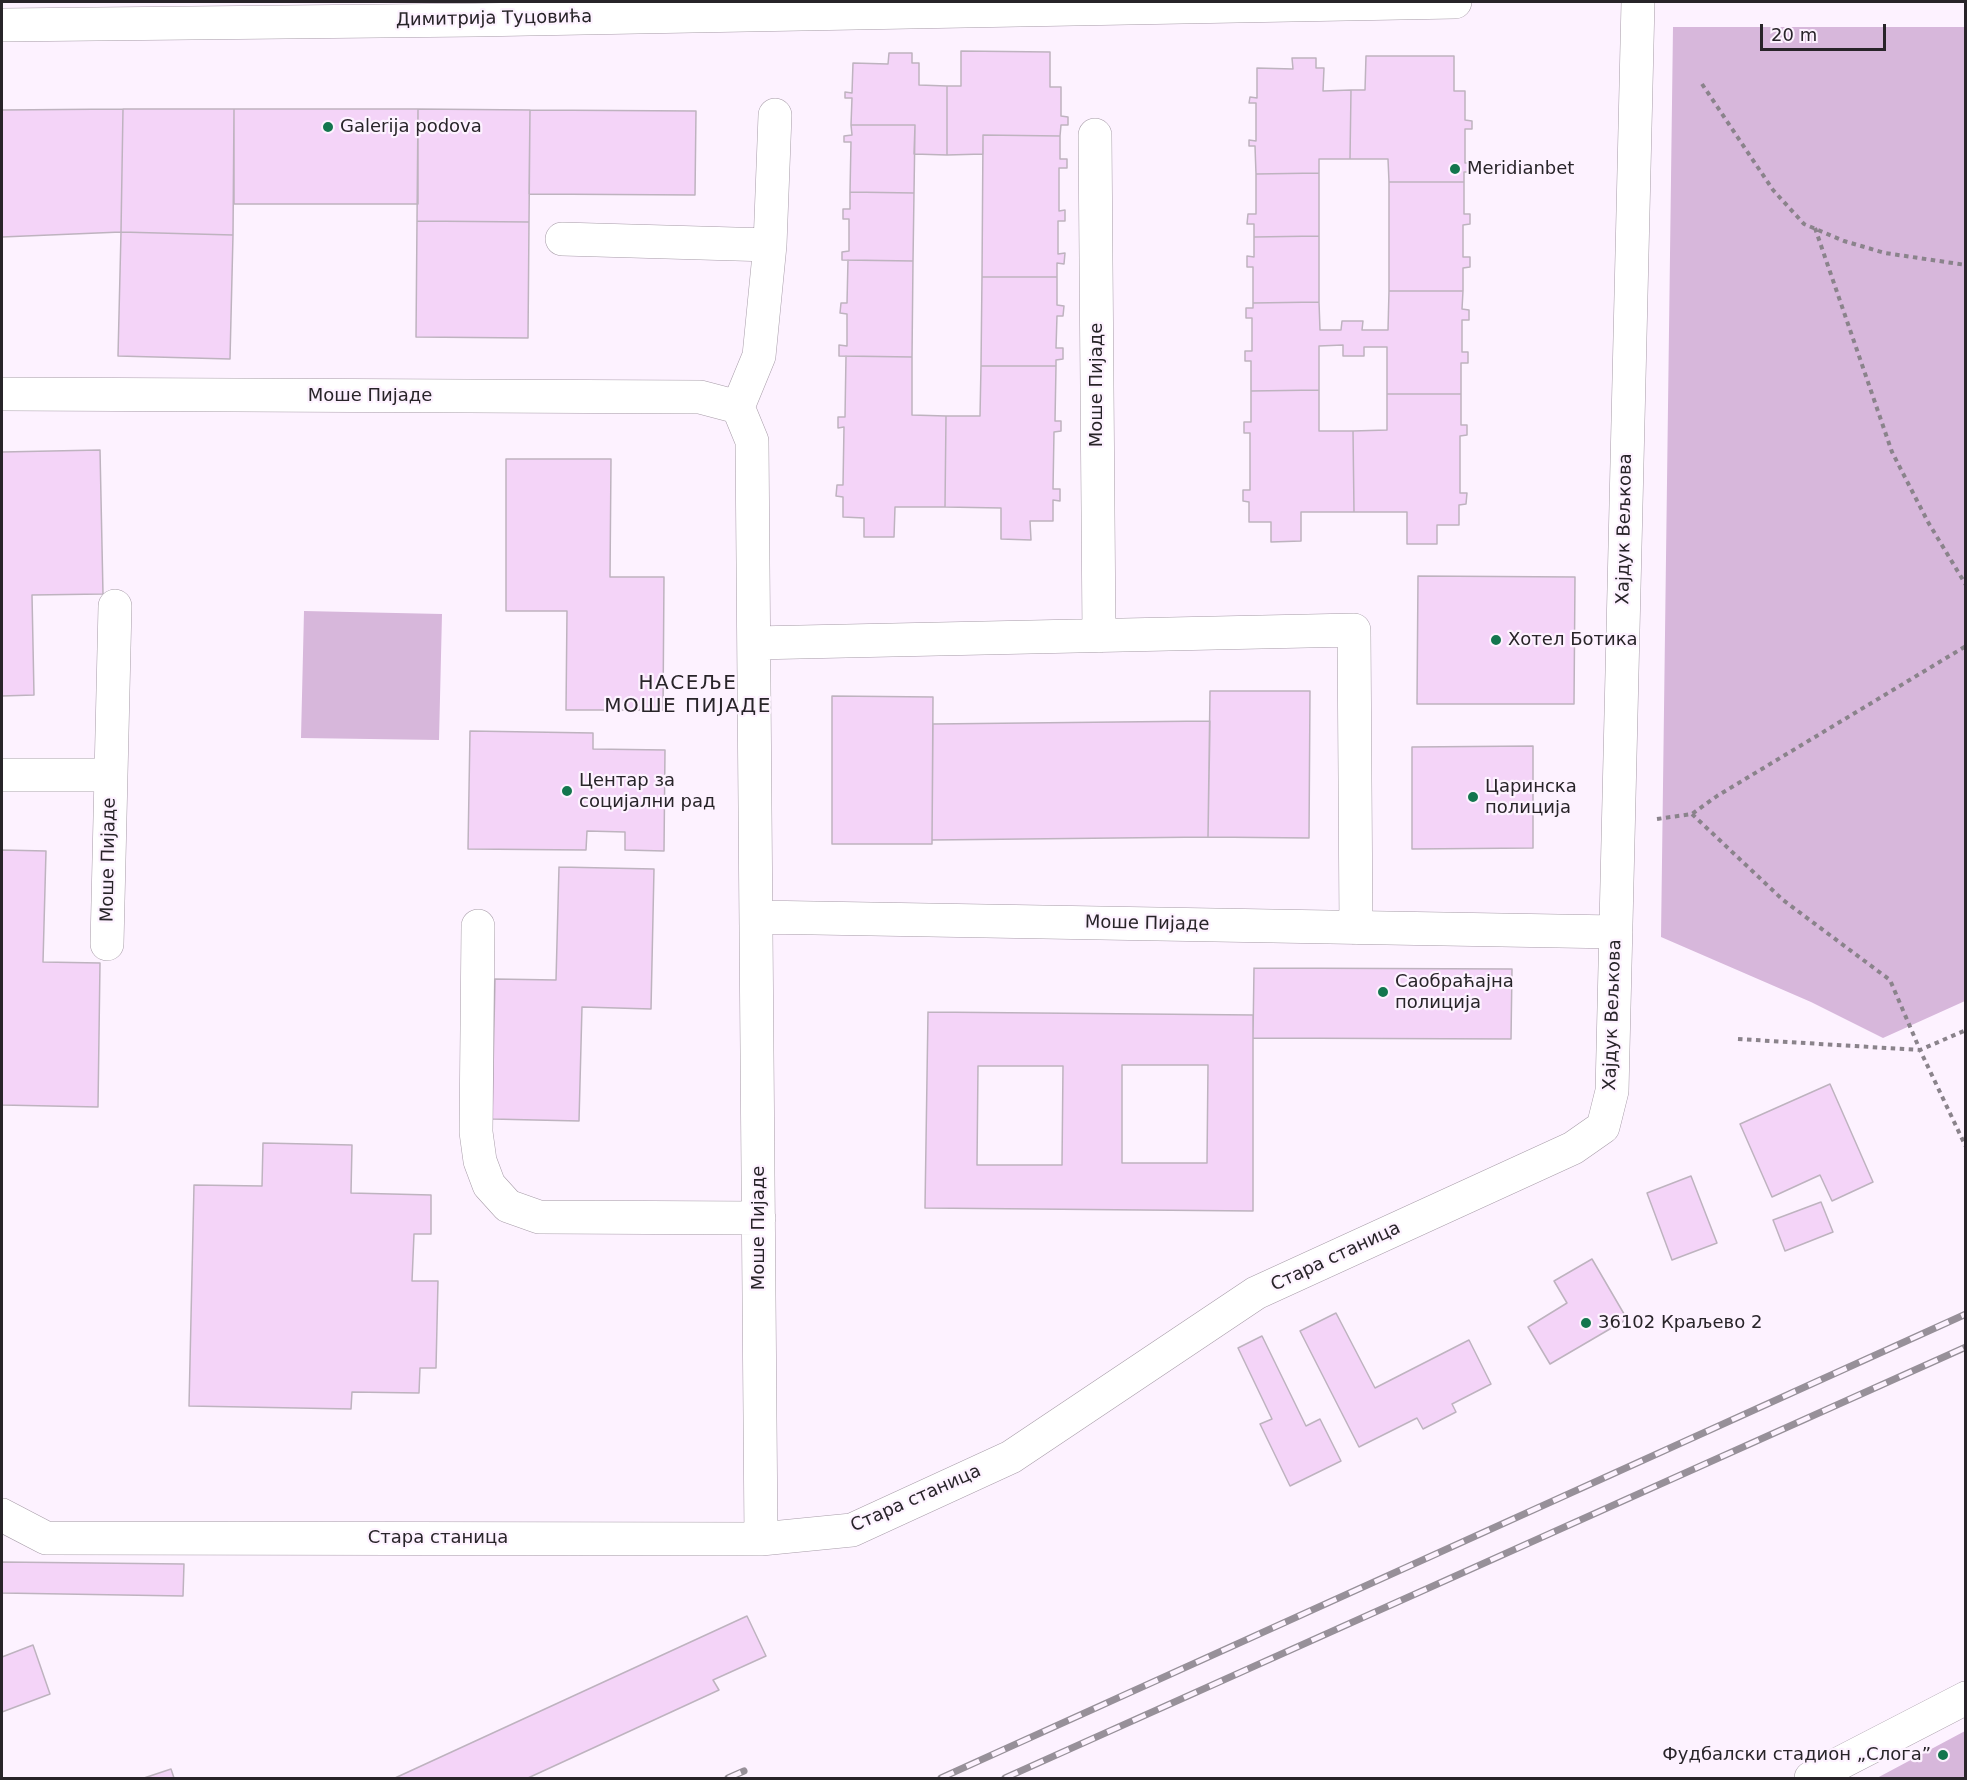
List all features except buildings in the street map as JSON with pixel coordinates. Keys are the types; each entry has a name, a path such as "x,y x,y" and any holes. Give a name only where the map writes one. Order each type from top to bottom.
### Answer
{"street":[{"name":"Димитрија Туцовића","path":"2,25 486,20 1455,2"},
{"name":"Хајдук Вељкова","path":"1603,1127 1612,1091 1638,2"},
{"path":"738,407 759,356 770,245 775,116"},
{"name":"Моше Пијаде","path":"1095,135 1100,636"},
{"path":"562,239 770,245"},
{"name":"Моше Пијаде","path":"2,394 700,397 738,407 752,441 762,1539"},
{"name":"Моше Пијаде","path":"107,944 115,606"},
{"path":"754,643 1354,630 1356,928"},
{"name":"Моше Пијаде","path":"2,775 111,775"},
{"name":"Моше Пијаде","path":"757,917 1616,932"},
{"path":"478,926 476,1132 480,1161 489,1185 508,1206 539,1216 759,1218"},
{"name":"Стара станица","path":"2,1515 46,1538 762,1539 852,1530 1011,1457 1256,1293 1573,1148 1603,1127"},
{"path":"1811,1779 1965,1698"}],"path":[{"path":"1702,84 1773,190 1804,224 1844,241 1885,253 1965,265"},
{"path":"1815,228 1892,452 1928,522 1965,585"},
{"path":"1618,825 1692,814 1717,796 1965,646"},
{"path":"1692,814 1783,900 1890,980 1965,1147"},
{"path":"1738,1039 1920,1050 1965,1030"}],"shaded area":[{"path":"1673,27 1965,27 1965,1001 1883,1038 1811,1002 1661,937"},
{"path":"304,611 442,614 439,740 301,738"},
{"name":"Фудбалски стадион „Слога”","path":"1965,1731 1965,1778 1877,1778"}],"railway":[{"path":"941,1778 1966,1314"},
{"path":"1005,1778 1966,1347"},
{"path":"728,1778 744,1771"}],"place":[{"name":"Galerija podova","path":"328,127"},
{"name":"Meridianbet","path":"1455,169"},
{"name":"Хотел Ботика","path":"1496,640"},
{"name":"Центар за социјални рад","path":"567,791"},
{"name":"Царинска полиција","path":"1473,797"},
{"name":"Саобраћајна полиција","path":"1383,992"},
{"name":"36102 Краљево 2","path":"1586,1323"},
{"name":"Фудбалски стадион „Слога”","path":"1943,1755"}],"district":[{"name":"НАСЕЉЕ МОШЕ ПИЈАДЕ","path":"688,696"}]}
